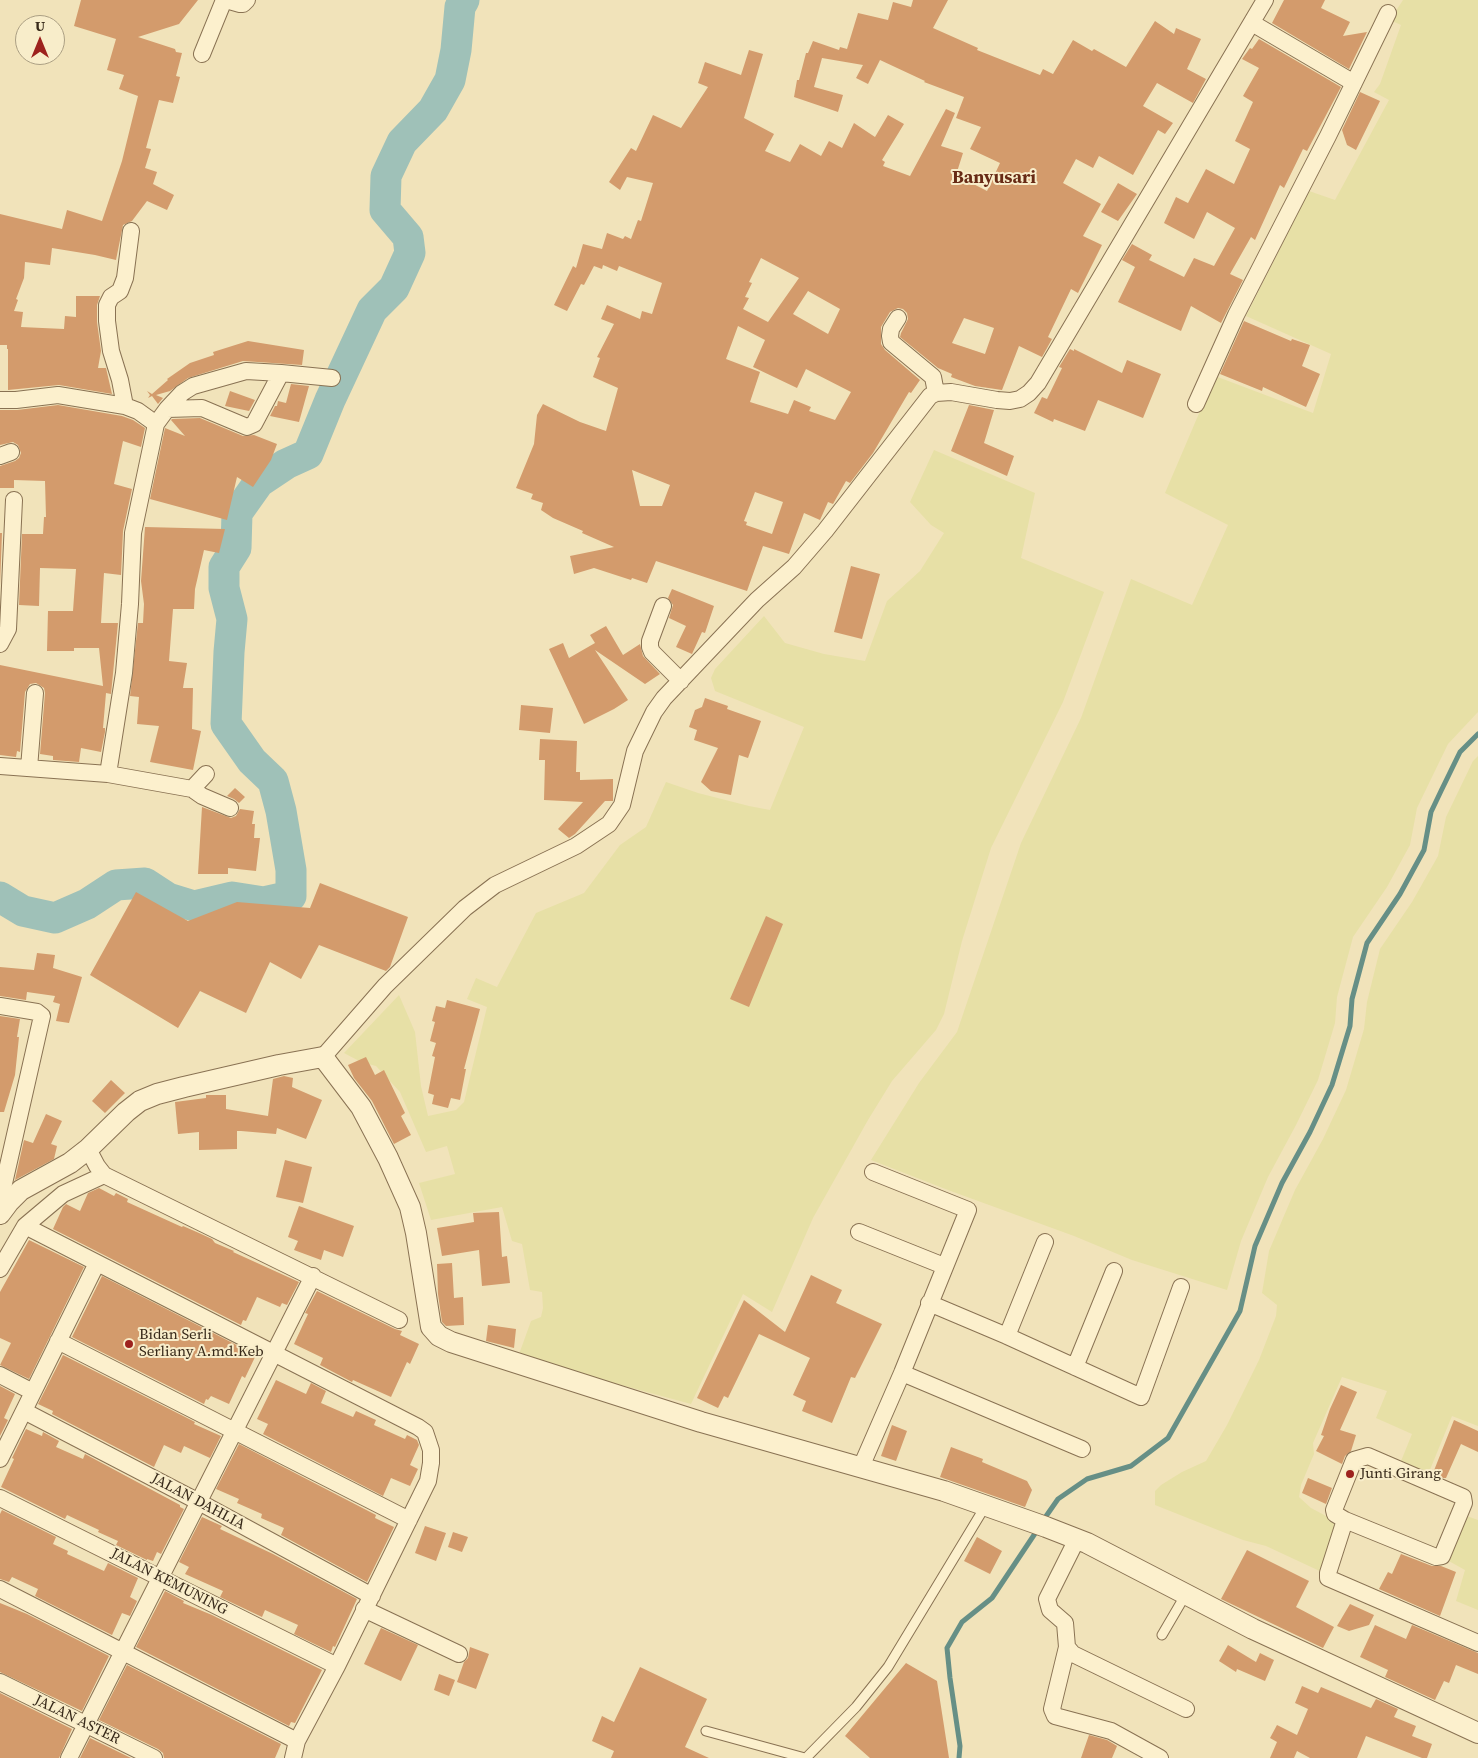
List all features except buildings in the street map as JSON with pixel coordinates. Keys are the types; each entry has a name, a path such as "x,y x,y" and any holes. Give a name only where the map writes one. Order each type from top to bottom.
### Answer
{"street":[{"path":"202,54 225,0 243,4 247,0"},
{"path":"0,1214 22,1190 70,1163 140,1101 158,1094 269,1067 323,1057 385,986 465,908 495,885 576,846 608,824 622,805 635,751 650,720 664,698 757,600 794,566 879,463 925,401 936,393 951,392 1010,401 1020,399 1029,394 1038,384 1265,0"},
{"path":"1196,404 1236,315 1350,80 1388,13"},
{"path":"1252,23 1350,80"},
{"path":"125,406 120,380 111,351 107,305 111,297 120,291 125,278 131,231"},
{"path":"898,318 891,329 891,342 933,377 936,393"},
{"path":"108,774 124,673 130,604 133,533 156,424 182,393 193,386 246,371 332,378"},
{"path":"167,409 202,408 247,427 254,424 282,373"},
{"path":"0,400 58,395 125,406 138,411 156,424"},
{"path":"0,644 8,629 14,500"},
{"path":"663,606 650,641 650,648 681,681"},
{"path":"29,768 35,693"},
{"path":"0,766 108,774 192,789 202,796 230,808"},
{"path":"192,789 206,774"},
{"path":"0,1006 37,1012 42,1016 42,1019 0,1200"},
{"path":"323,1057 361,1107 388,1158 410,1208 416,1233 431,1328 439,1336 451,1342 700,1422 861,1467 986,1505 1046,1527 1077,1539 1253,1629 1478,1733"},
{"path":"88,1149 104,1175 313,1276 399,1320"},
{"path":"861,1467 902,1373 968,1210 873,1172"},
{"path":"2,1260 25,1226 63,1194 104,1175"},
{"path":"25,1226 425,1432 432,1450 428,1481 337,1666 297,1741 293,1758"},
{"path":"859,1232 944,1266"},
{"path":"1007,1336 1046,1242"},
{"path":"0,1459 96,1263"},
{"path":"1075,1367 1114,1270"},
{"path":"69,1758 313,1276"},
{"path":"929,1303 1141,1397 1181,1287"},
{"path":"58,1341 409,1520"},
{"path":"902,1373 1082,1449"},
{"path":"0,1375 33,1392"},
{"name":"JALAN DAHLIA","path":"24,1411 199,1502 368,1603 459,1654"},
{"path":"1363,1456 1368,1456 1463,1497 1464,1503 1442,1556 1436,1557 1345,1520 1335,1514 1334,1510 1354,1460 1363,1456"},
{"name":"JALAN KEMUNING","path":"0,1498 337,1666"},
{"path":"1345,1520 1328,1578 1478,1643"},
{"path":"1077,1539 1047,1599 1050,1610 1065,1623 1067,1647 1052,1709 1055,1716 1110,1731 1160,1758"},
{"path":"1,1593 123,1652 297,1741"},
{"path":"1067,1647 1073,1654 1186,1709"},
{"name":"JALAN ASTER","path":"0,1682 154,1758"}],"lane":[{"path":"706,1731 806,1758 856,1707 888,1667 986,1505"},
{"path":"1162,1636 1186,1594"}],"shaded area":[{"path":"1403,0 1478,0 1478,712 1448,744 1417,808 1410,845 1387,887 1353,937 1337,997 1335,1023 1318,1080 1268,1177 1241,1241 1227,1290 1132,1260 1074,1236 871,1160 919,1083 957,1032 1021,843 1081,718 1131,579 1192,605 1228,525 1165,493 1215,376 1313,413 1331,354 1246,316 1309,191 1335,200 1389,100 1374,92 1380,84 1401,25 1390,20"},
{"path":"934,450 1035,493 1021,558 1104,592 1063,702 991,848 962,941 944,1014 936,1030 892,1081 868,1120 813,1218 772,1312 743,1294 691,1404 518,1357 531,1321 541,1317 543,1308 542,1292 530,1290 522,1244 512,1241 502,1207 431,1220 419,1183 455,1174 447,1146 426,1152 400,1092 376,1066 361,1062 344,1053 399,995 415,1032 421,1086 428,1116 456,1110 464,1102 487,1007 467,999 476,978 497,987 536,913 584,893 620,845 646,827 666,782 698,793 770,810 804,727 715,691 711,678 715,669 764,616 785,643 824,654 865,661 887,601 920,571 944,533 931,525 910,502"},
{"path":"1478,756 1478,1426 1452,1416 1427,1477 1399,1466 1412,1434 1376,1418 1387,1391 1342,1377 1313,1443 1314,1454 1301,1485 1299,1497 1311,1508 1341,1524 1324,1573 1266,1546 1243,1540 1155,1505 1155,1491 1182,1472 1206,1461 1227,1425 1259,1360 1276,1316 1277,1305 1262,1293 1269,1251 1295,1190 1323,1139 1346,1090 1364,1029 1367,1002 1380,949 1412,902 1438,856 1446,817 1473,761"},
{"path":"1464,1515 1478,1520 1478,1610 1456,1601 1465,1570 1447,1560"}],"waterway":[{"path":"0,897 23,911 55,918 87,904 116,885 145,883 168,898 194,906 232,897 264,902 291,896 291,870 281,811 273,781 252,761 226,724 232,619 224,588 224,567 236,548 237,513 259,482 286,464 308,454 330,400 372,310 394,288 410,253 408,237 385,210 386,176 402,142 433,110 450,80 456,50 460,7 464,0"},
{"path":"1042,1522 1058,1499 1087,1479 1131,1466 1168,1438 1240,1311 1255,1246 1282,1183 1310,1132 1332,1085 1350,1026 1352,999 1367,943 1400,894 1424,850 1431,812 1460,752 1478,734"},
{"path":"959,1758 960,1746 947,1648 962,1622 992,1598 1038,1529"}],"place":[{"name":"Bidan Serli Serliany A.md.Keb","path":"129,1344"},
{"name":"Junti Girang","path":"1350,1474"}],"district":[{"name":"Banyusari","path":"994,178"}]}
